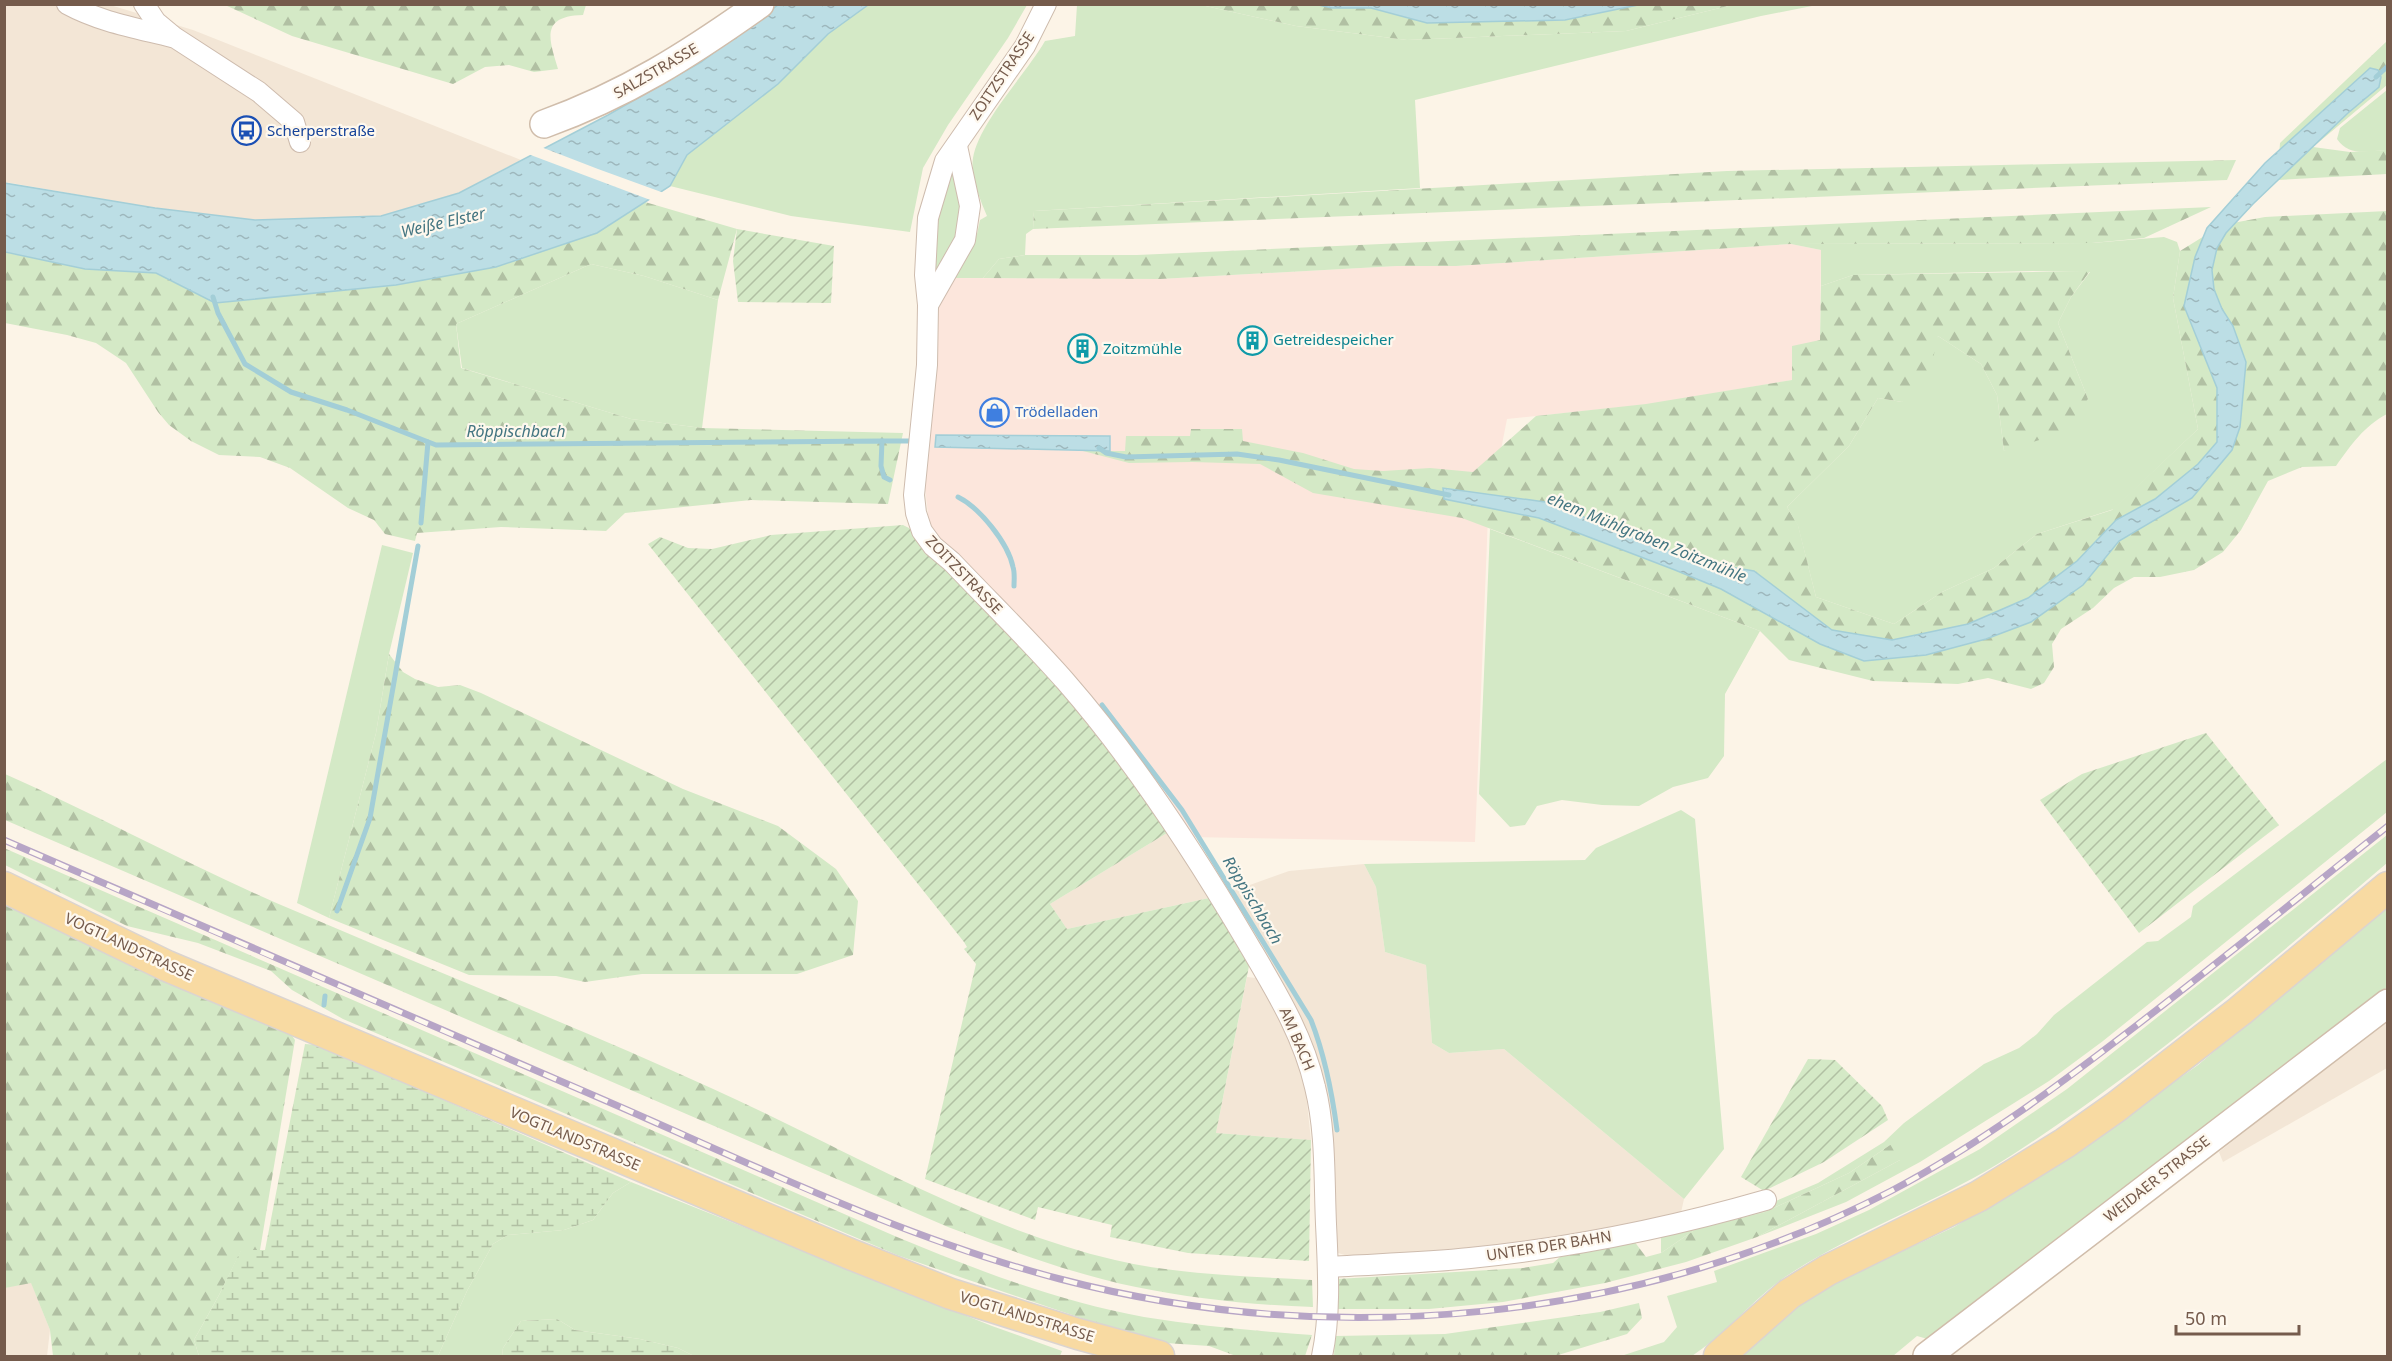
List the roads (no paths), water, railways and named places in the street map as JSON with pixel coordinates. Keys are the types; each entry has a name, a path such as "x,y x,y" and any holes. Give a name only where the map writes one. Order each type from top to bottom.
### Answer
{"main road":[{"name":"VOGTLANDSTRASSE","path":"4,887 167,966 850,1254 951,1294 1078,1334 1159,1356"},
{"path":"1719,1356 1789,1294 1828,1270 1979,1196 2029,1166 2116,1107 2240,1011 2388,887"}],"street":[{"path":"67,4 85,14 118,25 174,37"},
{"path":"144,4 156,22 174,37 260,92 294,122 300,142"},
{"name":"SALZSTRASSE","path":"544,124 587,108 631,87 699,47 760,4"},
{"name":"ZOITZSTRASSE","path":"1046,4 1025,46 963,133 957,147 945,161 928,218 925,275 928,305 927,365 914,495 916,513 922,531 933,546 952,562 1066,682 1151,793"},
{"name":"ZOITZSTRASSE","path":"928,305 964,240 970,206 957,147"},
{"name":"AM BACH","path":"1151,793 1230,914 1278,995 1303,1046 1316,1087 1321,1128 1328,1267 1325,1342 1322,1356"},
{"name":"WEIDAER STRASSE","path":"1927,1356 2388,1003"},
{"name":"UNTER DER BAHN","path":"1328,1267 1470,1258 1546,1247 1649,1231 1766,1200"}],"water":[{"name":"Weiße Elster","path":"778,5 868,5 828,34 778,84 687,155 670,186 597,233 496,267 396,285 215,303 156,273 85,269 5,252 4,183 155,208 255,220 381,216 459,193 608,115 701,62"},
{"path":"1318,5 1638,5 1565,20 1427,23 1371,8 1332,8"},
{"path":"2370,68 2378,70 2381,77 2379,87 2348,113 2253,204 2226,233 2217,248 2212,270 2214,289 2222,309 2233,326 2246,362 2240,427 2232,450 2192,498 2119,541 2083,585 2031,622 1986,639 1926,655 1864,661 1820,644 1721,589 1675,570 1539,518 1444,499 1443,488 1545,502 1700,562 1754,571 1832,630 1892,640 1968,624 2028,598 2077,561 2116,520 2155,499 2198,464 2217,442 2217,388 2184,306 2195,257 2207,228 2265,163"},
{"path":"936,435 1110,436 1110,451 935,447"}],"waterway":[{"name":"ehem Mühlgraben Zoitzmühle","path":"2376,77 2388,66"},
{"name":"Röppischbach","path":"213,297 218,313 245,364 291,392 347,410 436,445 882,441 881,466 884,477 890,480"},
{"name":"ehem Mühlgraben Zoitzmühle","path":"882,441 915,441"},
{"path":"421,523 428,442"},
{"name":"ehem Mühlgraben Zoitzmühle","path":"1099,448 1106,453 1126,457 1237,454 1279,460 1449,495"},
{"name":"Röppischbach","path":"958,497 975,509 999,537 1013,567 1014,586"},
{"path":"337,911 370,818 418,546"},
{"name":"Röppischbach","path":"1102,705 1182,810 1311,1020 1327,1074 1337,1130"},
{"path":"324,1005 325,996"}],"railway":[{"path":"4,840 767,1172 942,1242 1060,1279 1164,1301 1270,1314 1377,1317 1483,1311 1589,1295 1693,1270 1794,1235 1891,1191 1957,1153 2050,1091 2172,998 2388,826"}],"place":[{"name":"Scherperstraße","path":"246,131"},
{"name":"Getreidespeicher","path":"1252,340"},
{"name":"Zoitzmühle","path":"1082,349"},
{"name":"Trödelladen","path":"994,412"}]}
